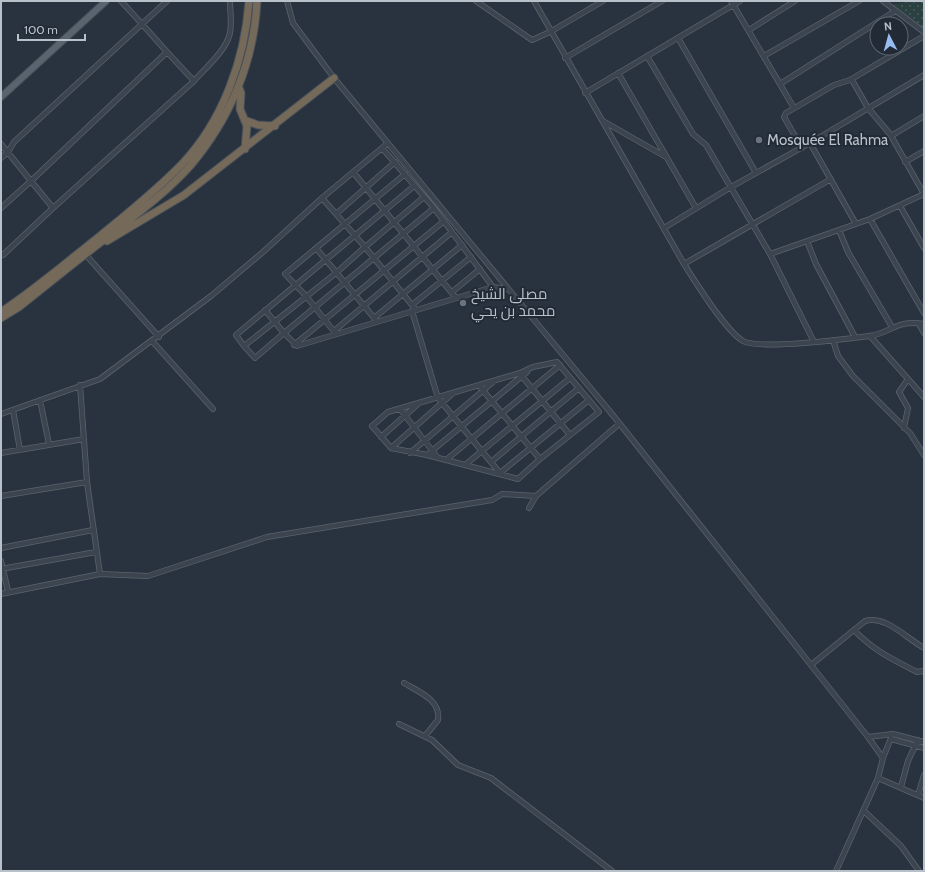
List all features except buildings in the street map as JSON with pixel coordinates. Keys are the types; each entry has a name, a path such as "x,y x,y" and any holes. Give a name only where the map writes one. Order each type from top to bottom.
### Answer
{"highway":[{"path":"1,312 54,273 147,197 192,153 220,110 233,80 241,54 249,1"},
{"path":"1,318 19,307 142,210 190,166 210,139 239,88 254,37 257,1"},
{"path":"96,246 128,230 184,195 275,126 334,78"},
{"path":"239,88 240,109 247,121 248,135 245,149"},
{"path":"247,121 263,126 275,126"}],"main road":[{"path":"1,97 106,1"}],"street":[{"path":"121,1 194,81"},
{"path":"1,158 8,152 14,142 167,1"},
{"path":"2,254 194,81 217,55 226,42 230,33 230,1"},
{"path":"287,1 293,23 334,78 619,424 868,737 883,758"},
{"path":"476,1 529,39 535,39 550,32 603,1"},
{"path":"534,1 550,32 684,264 724,321 738,338 744,342 763,345 814,342 870,336 892,327 908,323 922,324 924,334"},
{"path":"565,58 662,1"},
{"path":"585,93 678,38 732,3 740,1"},
{"path":"749,30 795,1"},
{"path":"764,56 859,1"},
{"path":"883,1 924,32"},
{"path":"732,3 794,108"},
{"path":"780,84 896,11"},
{"path":"802,148 784,117 786,113 834,86 852,80 924,36"},
{"path":"678,38 756,173"},
{"path":"1,208 167,52"},
{"path":"647,56 693,134 706,145 731,187 770,254 814,342"},
{"path":"618,73 696,208"},
{"path":"664,228 731,187 810,144 924,75"},
{"path":"770,254 870,219 924,194 890,136 868,108 852,80"},
{"path":"890,136 924,116"},
{"path":"601,120 667,157"},
{"path":"1,414 100,379 159,336 263,252 322,198 388,143"},
{"path":"1,144 53,208"},
{"path":"810,144 856,224"},
{"path":"382,148 434,208 493,286"},
{"path":"905,162 924,151"},
{"path":"336,214 395,162"},
{"path":"353,172 456,298"},
{"path":"335,333 306,296 285,274 405,174"},
{"path":"684,264 831,179"},
{"path":"414,186 236,335 244,346 255,358 434,208"},
{"path":"244,346 336,273 364,247 424,197"},
{"path":"322,198 412,305 438,398 500,473"},
{"path":"900,206 924,248"},
{"path":"870,219 924,313"},
{"path":"294,345 444,221"},
{"path":"839,230 848,252 892,327"},
{"path":"335,333 364,306 452,232"},
{"path":"807,241 816,264 855,337"},
{"path":"376,320 403,294 462,245"},
{"path":"316,248 376,320"},
{"path":"85,254 159,336"},
{"path":"412,305 470,257"},
{"path":"452,292 480,269"},
{"path":"265,310 294,345 298,346 376,320 414,311 493,286 508,289"},
{"path":"870,336 924,397"},
{"path":"833,340 838,356 853,376 910,433 924,455"},
{"path":"152,341 213,409"},
{"path":"427,455 521,375 533,367 557,362 599,412 540,459 518,479 500,473 438,459 427,455 391,448 372,426 388,412 494,381 521,375"},
{"path":"446,460 560,365"},
{"path":"521,375 570,435"},
{"path":"465,465 570,378"},
{"path":"904,428 908,408 899,392 908,379"},
{"path":"410,452 494,381"},
{"path":"80,386 87,482 100,574"},
{"path":"479,386 540,459"},
{"path":"491,462 579,388"},
{"path":"391,448 453,393"},
{"path":"40,400 49,444"},
{"path":"500,473 589,400"},
{"path":"381,437 419,403"},
{"path":"400,409 438,459"},
{"path":"13,410 20,450"},
{"path":"529,508 536,496 619,424"},
{"path":"1,453 84,439"},
{"path":"1,496 87,482"},
{"path":"1,594 100,574 148,576 267,537 492,500 502,494 536,496"},
{"path":"1,548 93,530"},
{"path":"2,569 96,552"},
{"path":"1,560 8,592"},
{"path":"811,665 865,621 873,619 879,620 924,648"},
{"path":"854,630 868,645 878,651 917,672 924,671"},
{"path":"404,683 427,696 438,710 438,720 425,736"},
{"path":"399,724 432,740 458,765 498,782 612,871"},
{"path":"868,737 892,737 924,742"},
{"path":"892,737 924,748"},
{"path":"836,871 878,778 883,758 892,737"},
{"path":"900,787 914,745 918,740"},
{"path":"918,795 924,775"},
{"path":"878,778 924,798"},
{"path":"864,811 901,846 919,871"},
{"path":"839,864 841,871"}],"green space":[{"path":"924,1 924,32 909,21 909,16 902,16 890,7 895,4"}],"place":[{"name":"Mosquée El Rahma","path":"759,140"},
{"name":"مصلى الشيخ محمد بن يحي","path":"463,303"}]}
